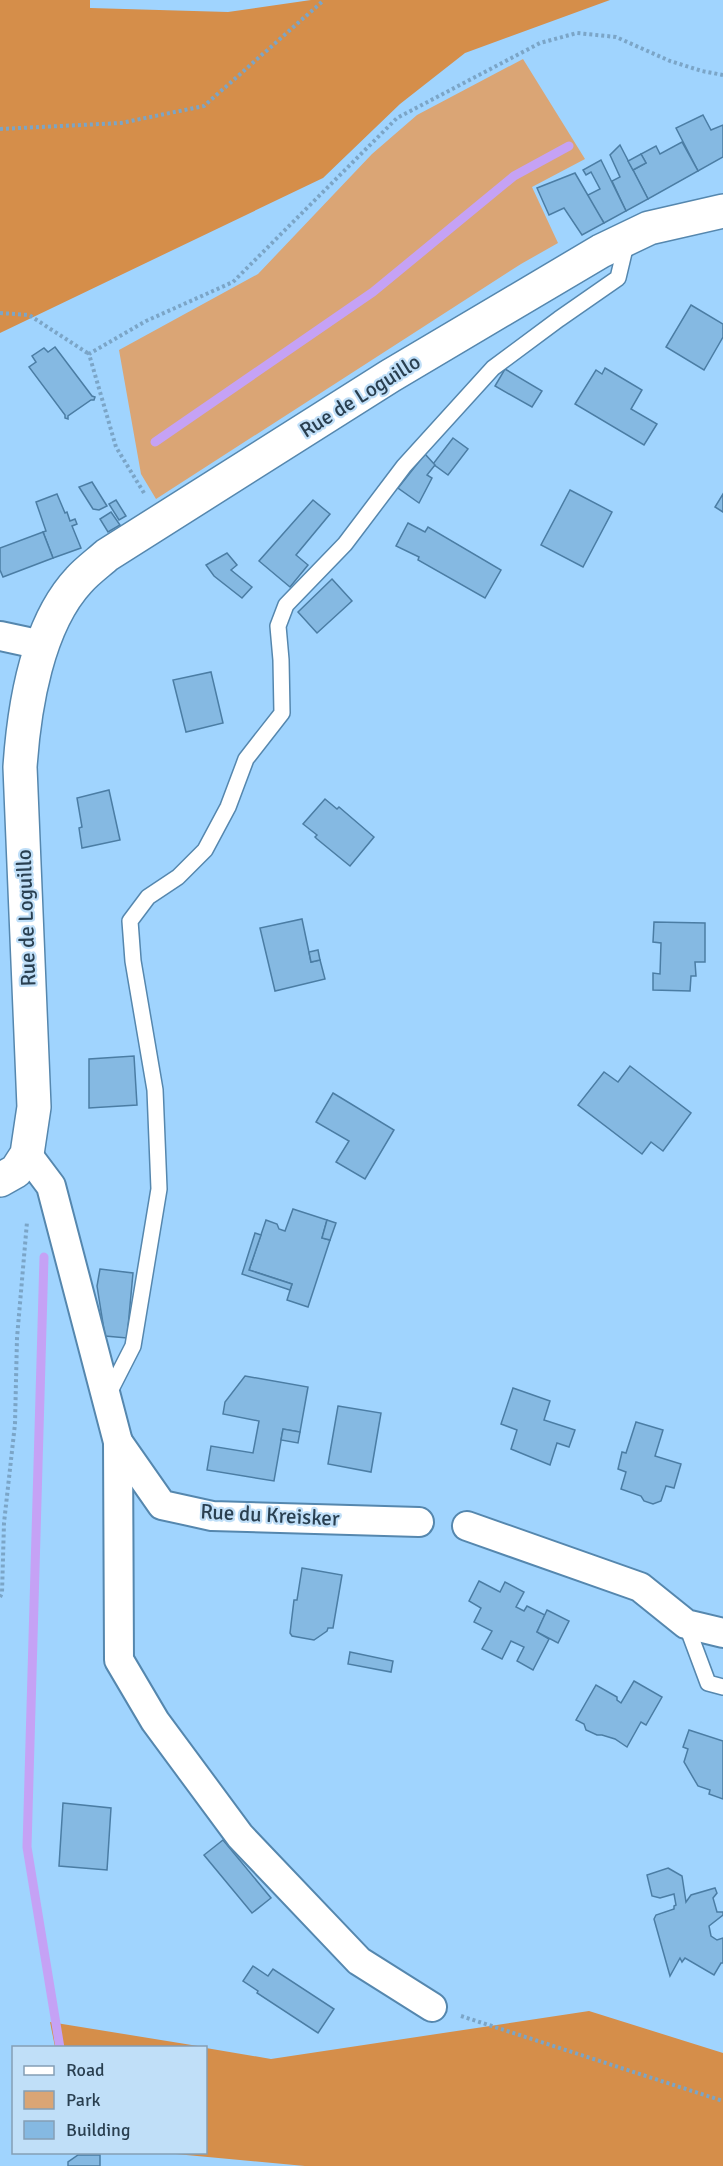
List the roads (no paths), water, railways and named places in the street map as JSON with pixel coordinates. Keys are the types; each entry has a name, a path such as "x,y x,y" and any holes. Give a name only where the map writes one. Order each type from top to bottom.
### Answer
{"street":[{"name":"Rue de Loguillo","path":"27,1154 34,1107 20,767 22,725 42,645 59,609 78,580 107,555 390,376 601,251 649,228 723,211"},
{"path":"0,636 42,645"},
{"path":"0,1180 16,1171 27,1154 51,1186 118,1442 119,1660 155,1721 240,1836 359,1961 432,2007"},
{"name":"Rue du Kreisker","path":"118,1442 162,1505 212,1516 419,1522"},
{"path":"467,1526 640,1587 686,1624 723,1633"}],"lane":[{"path":"106,1398 133,1346 159,1189 155,1090 133,961 130,921 148,897 178,877 206,850 228,807 246,759 282,713 278,626 286,605 345,544 404,466 493,368 559,318 618,278 627,238"},
{"path":"686,1624 708,1683 723,1687"}],"waterway":[{"path":"155,442 373,292 514,176 569,146"},
{"path":"44,1257 27,1847 60,2046"}]}
